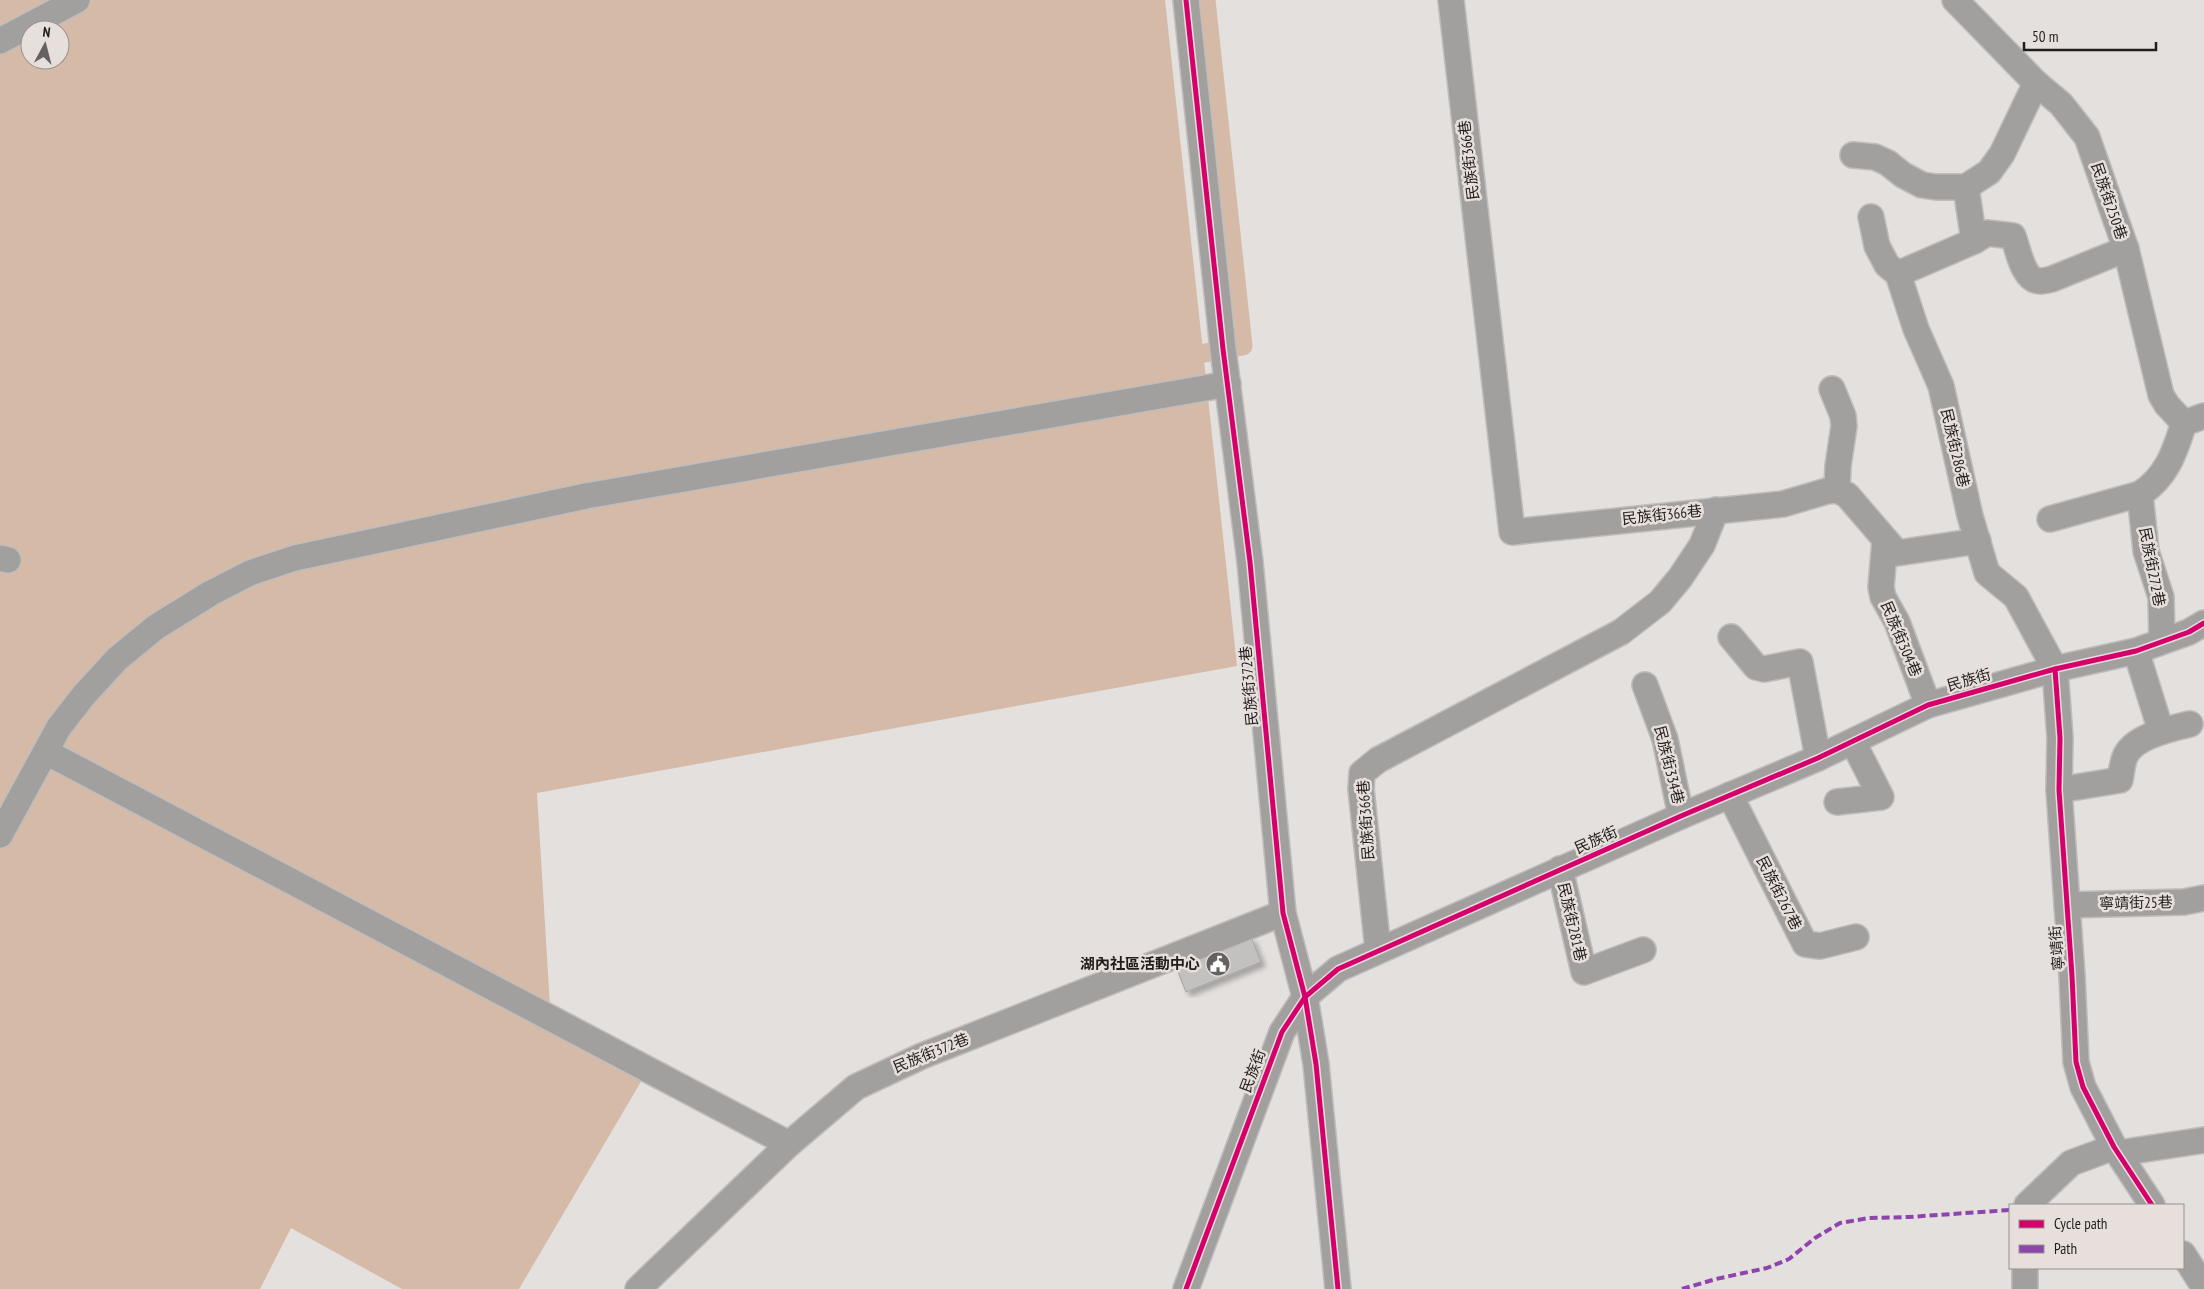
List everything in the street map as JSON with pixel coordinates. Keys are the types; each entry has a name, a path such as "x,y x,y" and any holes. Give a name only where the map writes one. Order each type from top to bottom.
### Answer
{"street":[{"path":"0,41 77,0"},
{"name":"民族街372巷","path":"1186,0 1226,368 1250,562 1283,913 1305,997 1316,1064 1340,1289"},
{"name":"民族街366巷","path":"1378,950 1361,789 1362,772 1378,760 1621,632 1660,602 1680,578 1702,545 1716,510 1512,532 1451,0"},
{"name":"民族街250巷","path":"1955,0 2036,82 2061,104 2087,138 2126,249 2161,395 2167,405 2194,419"},
{"path":"1853,155 1875,158 1888,163 1903,175 1922,185 1966,187 1988,172 2002,154 2036,82"},
{"path":"1966,187 1974,241"},
{"name":"民族街286巷","path":"1871,217 1877,246 1888,265 1898,274 1916,329 1941,386 1970,516 1987,573 2016,597 2055,669"},
{"path":"1898,274 1987,234 2013,236 2025,271 2030,278 2039,282 2052,279 2126,249"},
{"path":"0,835 59,727 84,695 118,659 156,626 250,573 295,558 586,496 1226,368"},
{"path":"1832,390 1844,416 1837,490"},
{"path":"2050,519 2140,494 2165,472 2194,419"},
{"path":"1716,510 1783,504 1827,491 1837,490 1848,495 1884,540 1897,553 1978,541"},
{"name":"民族街272巷","path":"2140,494 2146,551 2160,597 2162,641"},
{"name":"民族街304巷","path":"1884,540 1881,587 1883,597 1897,622 1928,705"},
{"name":"民族街","path":"1186,1289 1282,1032 1305,997 1338,969 1681,816 1818,758 1928,705 2055,669 2136,651 2188,632 2204,623"},
{"path":"1731,637 1756,667 1764,669 1800,662 1818,758"},
{"path":"2136,651 2161,731"},
{"name":"寧靖街","path":"2055,669 2060,738 2059,790 2076,1062 2083,1087 2116,1150 2151,1204"},
{"name":"民族街334巷","path":"1645,685 1665,739 1681,816"},
{"path":"2059,790 2120,780 2128,751 2133,746 2161,731 2190,724"},
{"path":"1837,802 1881,797 1853,742"},
{"path":"46,752 789,1144"},
{"name":"民族街267巷","path":"1730,795 1805,944 1820,946 1856,937"},
{"name":"民族街281巷","path":"1560,870 1584,972 1643,950"},
{"name":"寧靖街25巷","path":"2067,912 2184,902 2204,898"},
{"path":"2067,912 2170,915 2204,909"},
{"name":"民族街372巷","path":"638,1289 789,1144 856,1087 886,1071 1283,913"},
{"path":"2028,1204 2071,1163 2116,1150 2204,1140"},
{"path":"2184,1256 2204,1287"},
{"path":"2024,1269 2025,1289"}],"shaded area":[{"path":"0,0 1165,0 1237,666 537,793 550,1006 649,1068 519,1289 402,1289 291,1228 260,1289 0,1289"}],"building":[{"name":"湖內社區活動中心","path":"1251,937 1261,962 1186,992 1176,967"}],"waterway":[{"path":"1178,358 1243,346 1206,0"}],"marked path":[{"path":"1682,1289 1716,1279 1767,1268 1789,1259 1815,1238 1840,1223 1869,1218 2009,1210"}],"cycle path":[{"path":"1186,0 1223,349 1250,562 1283,913 1305,997 1316,1064 1338,1289"},
{"path":"1186,1289 1282,1032 1305,997 1338,969 1681,816 1818,758 1928,705 2055,669 2136,651 2189,632 2204,623"},
{"path":"2055,669 2060,738 2059,790 2076,1062 2083,1087 2114,1147 2151,1204"}],"place":[{"name":"湖內社區活動中心","path":"1218,964"}]}
